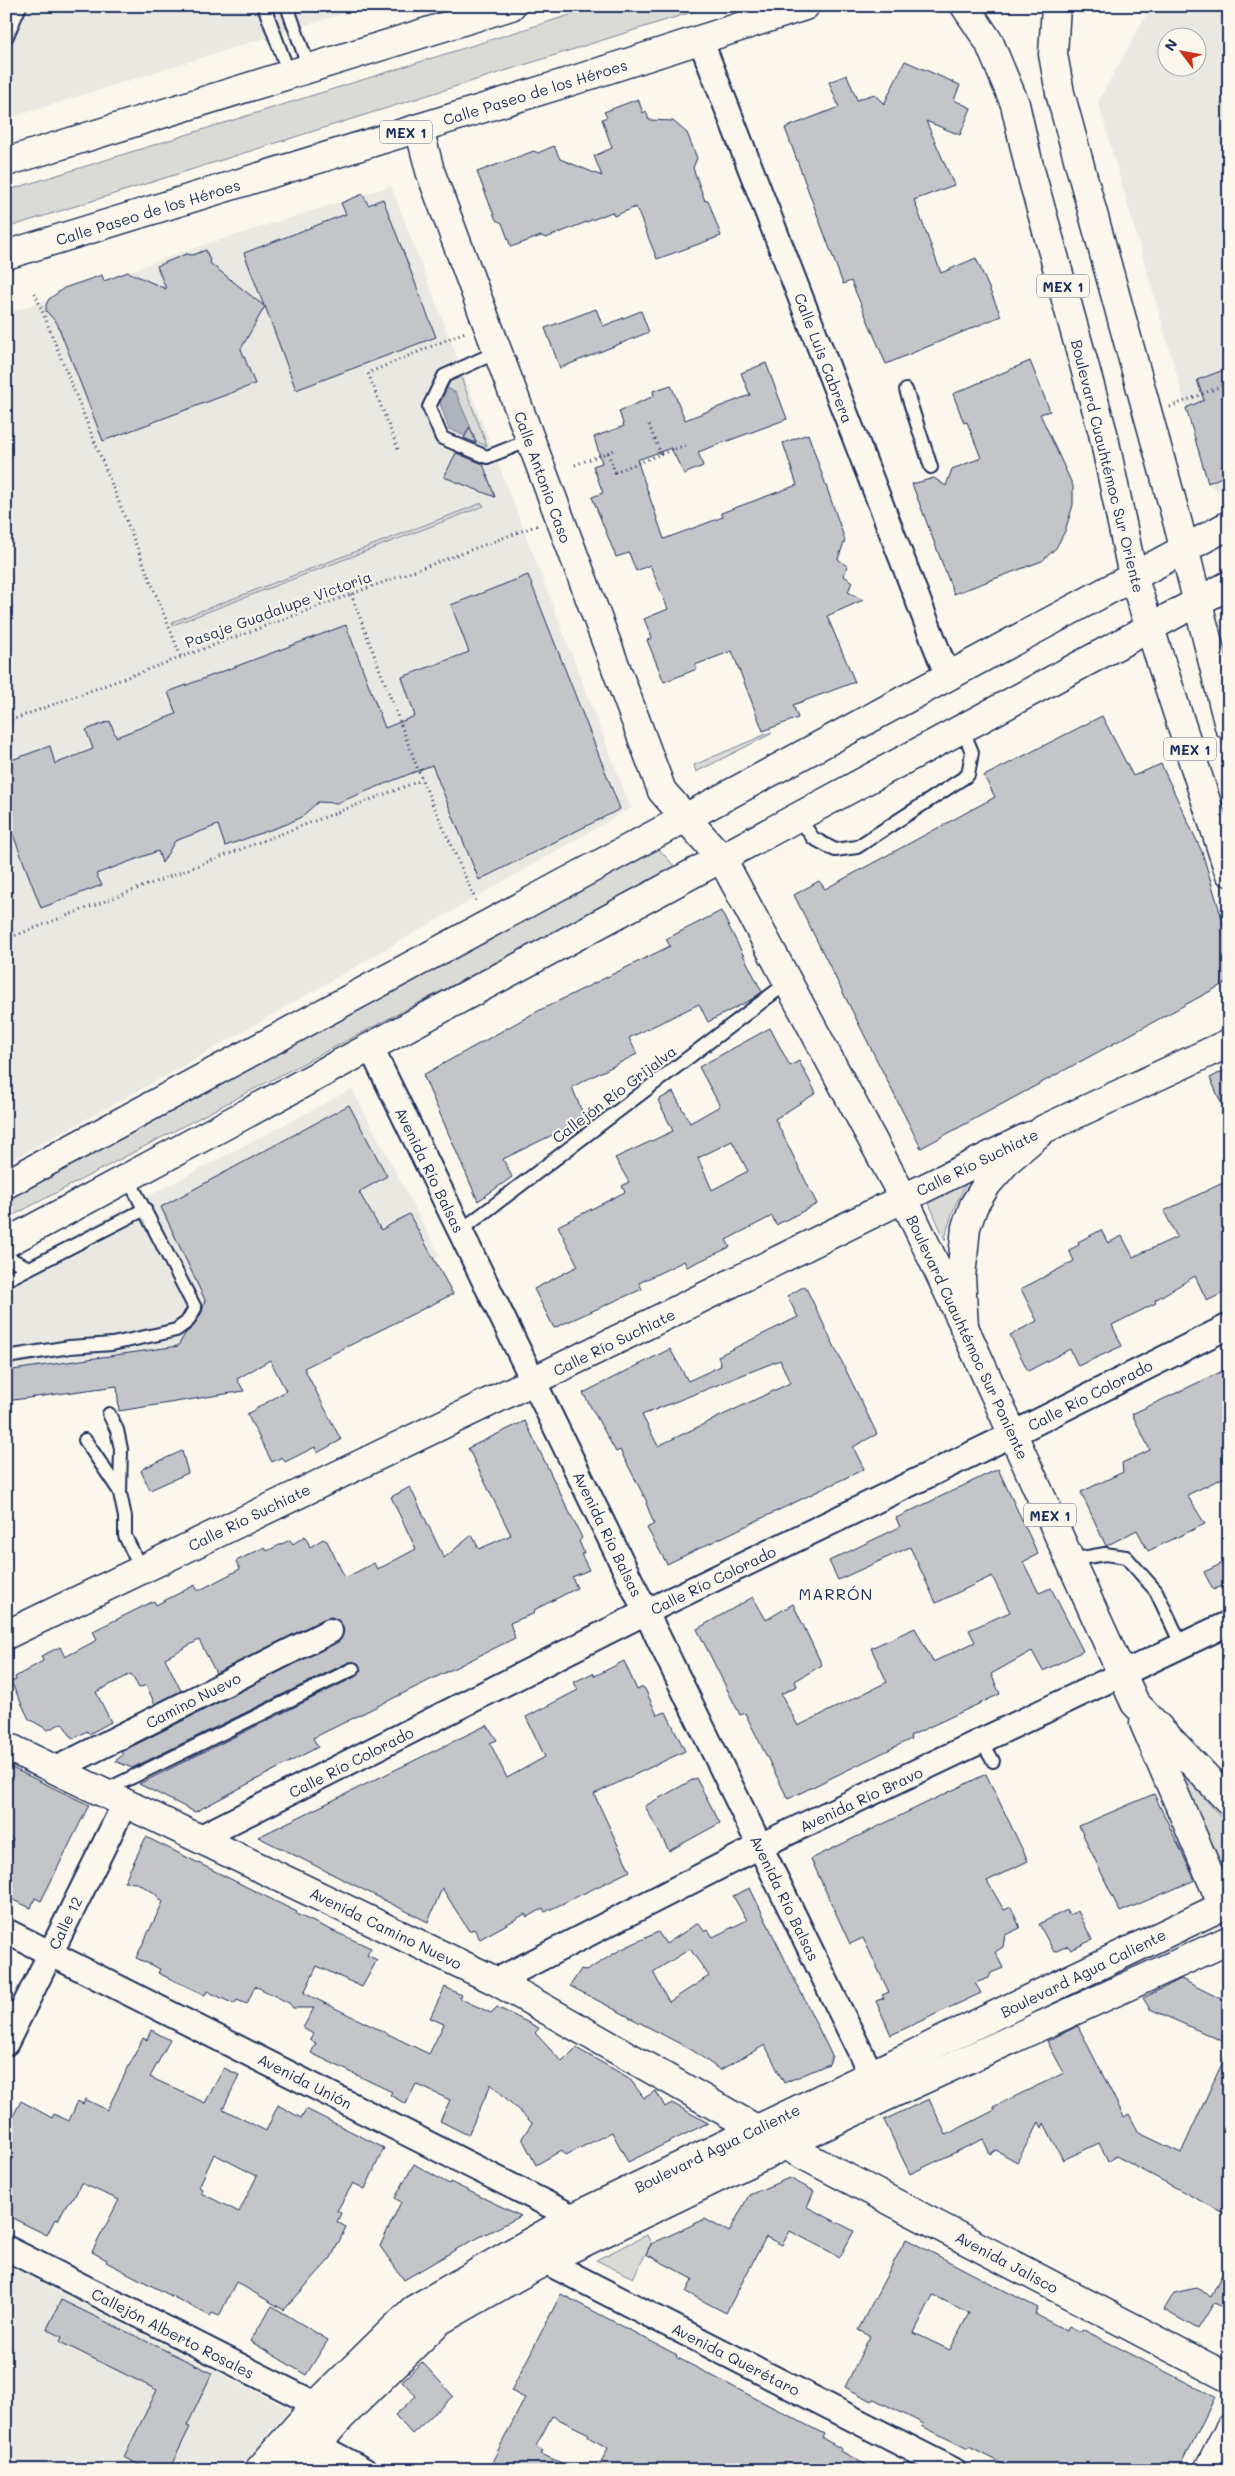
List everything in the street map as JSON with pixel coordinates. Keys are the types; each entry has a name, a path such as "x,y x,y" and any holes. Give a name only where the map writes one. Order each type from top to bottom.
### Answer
{"main road":[{"path":"6,162 511,6"},
{"name":"Calle Paseo de los Héroes","path":"6,255 701,41 805,6"},
{"name":"Boulevard Cuauhtémoc Sur Oriente","path":"965,6 992,48 1015,104 1029,166 1104,434 1133,576 1229,872"},
{"name":"MEX 1","path":"1056,6 1054,54 1060,93 1184,548 1229,726"},
{"name":"Calle Antonio Caso","path":"419,128 430,171 558,518 662,791 722,859"},
{"path":"6,1184 1229,524"},
{"path":"6,1243 1229,585"},
{"name":"Boulevard Cuauhtémoc Sur Poniente","path":"722,859 904,1199 1136,1703 1229,1802"},
{"name":"Calle Río Suchiate","path":"6,1635 533,1381 1044,1129 1226,1043"},
{"name":"MEX 1","path":"964,1327 961,1277 962,1252 966,1227 974,1205 987,1184 1009,1159 1044,1129"},
{"path":"1136,1703 1226,1905"},
{"name":"Avenida Camino Nuevo","path":"6,1746 496,1981 757,2129"},
{"name":"Boulevard Agua Caliente","path":"294,2470 316,2405 413,2310 574,2217 1226,1905"},
{"name":"Boulevard Agua Caliente","path":"259,2470 305,2438 341,2417 439,2321 544,2261 937,2072 1229,1940"},
{"name":"Avenida Jalisco","path":"757,2129 786,2146 1229,2378"},
{"path":"1208,2470 1229,2428"}],"street":[{"name":"Calle Luis Cabrera","path":"701,41 947,675"},
{"name":"Avenida Río Balsas","path":"370,1048 871,2074"},
{"name":"Calle Río Colorado","path":"199,1838 646,1612 1013,1434 1229,1326"},
{"name":"Avenida Río Bravo","path":"496,1981 760,1846 988,1751 1123,1675 1229,1623"},
{"name":"Camino Nuevo","path":"56,1769 330,1631"},
{"name":"Calle 12","path":"6,2043 50,1953 113,1797"},
{"name":"Avenida Unión","path":"6,1931 604,2233"},
{"name":"Callejón Alberto Rosales","path":"6,2248 341,2417"},
{"name":"Avenida Querétaro","path":"520,2248 953,2470"},
{"path":"305,2438 364,2470"}],"lane":[{"path":"6,38 20,6"},
{"path":"264,6 299,71"},
{"path":"288,6 299,71"},
{"path":"497,352 444,376 429,407 442,438 487,456 530,440"},
{"path":"906,390 931,466"},
{"path":"799,818 813,838 835,850 857,846 968,775 972,752 962,728"},
{"name":"Callejón Río Grijalva","path":"460,1231 788,982"},
{"path":"6,1357 70,1347 112,1344 176,1330 187,1322 195,1308 128,1178"},
{"path":"6,1280 145,1209"},
{"path":"6,1257 29,1268"},
{"path":"109,1414 117,1430 121,1449 120,1493 125,1517 125,1536 141,1569"},
{"path":"85,1440 120,1493"},
{"path":"1070,1560 1105,1554 1126,1557 1156,1591 1182,1646"},
{"path":"113,1797 353,1669"}],"path":[{"path":"35,293 181,657"},
{"path":"398,449 368,373 486,323"},
{"path":"1167,409 1229,383"},
{"path":"649,425 661,454"},
{"path":"608,452 615,472 686,445"},
{"path":"574,465 617,449"},
{"name":"Pasaje Guadalupe Victoria","path":"6,722 558,518"},
{"path":"350,594 422,780 480,910"},
{"path":"6,701 13,720"},
{"path":"6,938 422,780"}],"shaded area":[{"path":"6,6 367,6 6,119"},
{"path":"599,6 711,6 6,228 6,191"},
{"path":"1151,6 1229,6 1229,487 1218,492 1208,483 1098,102"},
{"path":"391,186 631,808 169,1074 6,1163 6,314 204,245"},
{"path":"460,375 487,446 475,441 456,393 447,388 451,380"},
{"path":"447,388 456,393 470,426 465,436 449,429 440,403"},
{"path":"482,503 484,506 173,625 172,622"},
{"path":"771,732 771,734 696,772 694,765"},
{"path":"656,846 676,868 6,1219 6,1194"},
{"path":"352,1089 440,1256 167,1403 119,1411 116,1386 6,1401 6,1271"},
{"path":"976,1169 956,1203 945,1240 925,1194"},
{"path":"1164,1751 1229,1827 1229,1879 1221,1883"},
{"path":"647,2235 651,2244 633,2278 596,2260"},
{"path":"6,2265 290,2409 238,2470 6,2470"}],"building":[{"path":"905,61 960,85 954,100 971,108 960,135 926,121 954,185 914,200 941,273 976,258 1001,316 886,364 851,281 843,284 785,128 839,107 829,82 847,75 857,100 874,94 884,104"},
{"path":"638,99 643,113 646,111 649,120 673,121 687,133 697,158 693,168 705,201 708,200 721,236 657,259 636,207 614,216 612,212 546,238 541,236 511,247 502,223 496,220 477,172 534,151 538,153 554,146 560,159 602,176 594,156 612,148 602,119 607,117 604,112"},
{"path":"363,194 368,205 383,199 436,337 296,390 265,306 241,349 255,384 103,441 57,323 46,311 49,299 64,288 102,275 104,281 128,272 166,289 157,266 186,254 193,255 206,250 211,264 264,306 244,253 346,214 341,203"},
{"path":"596,309 603,326 641,311 649,332 560,368 545,328"},
{"path":"1030,361 1050,411 1040,414 1073,486 1073,505 1065,531 1056,548 1042,561 954,594 912,484 934,478 946,486 952,469 981,458 967,422 964,423 953,394"},
{"path":"766,363 787,419 698,452 703,466 684,474 671,448 637,460 664,539 723,517 721,513 797,485 783,443 808,434 845,540 838,559 848,567 843,575 852,582 848,592 863,600 827,616 855,682 793,705 798,718 763,731 732,651 695,665 697,669 664,682 647,640 652,638 644,619 668,609 650,565 636,571 629,553 616,557 592,497 603,493 593,466 602,463 594,437 624,426 619,411 654,396 653,391 671,385 685,420 750,395 741,373"},
{"path":"1229,368 1229,474 1208,483 1186,408 1204,400 1197,380"},
{"path":"470,427 476,443 464,438"},
{"path":"456,453 483,464 495,497 444,477"},
{"path":"528,575 620,809 479,880 432,765 337,803 318,802 301,817 287,824 225,846 218,825 175,841 162,863 158,851 96,874 102,885 41,908 6,816 6,762 50,746 55,764 93,749 86,730 110,721 116,737 176,714 168,692 346,625 385,728 415,716 402,677 469,652 451,605"},
{"path":"1102,716 1133,776 1161,764 1202,852 1229,942 1229,981 921,1148 794,895 819,881 825,889 995,797 984,776"},
{"path":"721,911 762,992 708,1022 699,1004 629,1038 637,1054 572,1087 585,1119 503,1159 512,1177 478,1201 423,1075 536,1012 670,946 666,939"},
{"path":"770,1028 790,1066 799,1061 816,1093 775,1119 817,1204 776,1225 772,1216 726,1240 730,1247 687,1267 684,1261 639,1283 642,1289 554,1328 534,1289 578,1266 558,1226 625,1192 622,1186 629,1182 615,1158 673,1131 658,1100 673,1092 690,1123 720,1106 699,1067","holes":["732,1141 748,1171 712,1190 698,1158"]},
{"path":"1229,1068 1229,1120 1210,1078"},
{"path":"349,1105 387,1176 359,1192 381,1230 409,1214 453,1294 304,1368 341,1440 317,1453 315,1447 285,1462 282,1457 272,1462 247,1414 286,1391 270,1360 237,1379 244,1391 119,1411 117,1386 6,1401 6,1371 178,1346 185,1334 194,1326 202,1312 205,1300 161,1207"},
{"path":"1229,1180 1229,1290 1207,1301 1195,1276 1155,1300 1156,1303 1112,1325 1122,1346 1078,1366 1070,1349 1028,1371 1010,1335 1037,1321 1021,1289 1074,1261 1069,1250 1079,1245 1078,1242 1101,1230 1108,1243 1122,1236 1133,1257 1177,1237 1164,1211"},
{"path":"805,1286 877,1434 853,1447 864,1469 667,1564 647,1528 654,1524 647,1502 620,1450 616,1452 583,1393 670,1349 688,1381 721,1366 718,1356 798,1317 787,1296","holes":["780,1360 790,1383 658,1446 642,1415"]},
{"path":"1229,1368 1229,1475 1187,1495 1205,1524 1148,1551 1137,1530 1106,1546 1081,1492 1123,1472 1122,1463 1150,1450 1132,1414"},
{"path":"525,1421 582,1538 579,1541 584,1553 581,1554 589,1570 572,1577 577,1588 534,1610 535,1613 510,1623 515,1638 313,1738 318,1747 195,1812 139,1784 357,1676 361,1670 358,1663 349,1662 132,1768 115,1761 123,1755 121,1752 336,1643 344,1632 338,1620 331,1617 324,1619 216,1673 199,1640 165,1658 181,1691 155,1704 146,1685 139,1688 131,1674 96,1692 111,1722 89,1734 87,1731 73,1739 62,1723 48,1730 29,1719 11,1682 16,1680 15,1677 43,1661 41,1656 60,1647 65,1657 97,1640 93,1631 154,1601 156,1605 195,1585 198,1591 240,1569 236,1561 265,1547 267,1551 290,1540 293,1544 305,1536 310,1547 323,1539 327,1541 345,1578 374,1563 377,1569 416,1549 391,1497 410,1487 444,1558 472,1535 479,1549 511,1535 468,1448"},
{"path":"182,1451 188,1473 150,1490 141,1471"},
{"path":"998,1469 1038,1554 1023,1562 1039,1593 1051,1588 1083,1651 1043,1671 1032,1651 991,1674 1000,1694 910,1736 911,1739 788,1799 745,1713 740,1715 697,1629 753,1597 766,1620 793,1604 822,1665 795,1681 797,1686 781,1694 798,1726 887,1682 871,1648 915,1628 933,1662 975,1642 969,1630 1010,1612 992,1576 936,1603 910,1547 838,1580 829,1561 900,1527 896,1518"},
{"path":"1229,1560 1229,1583 1213,1590 1204,1572"},
{"path":"624,1661 637,1690 643,1687 645,1689 657,1715 666,1712 685,1751 594,1794 630,1871 545,1912 543,1908 527,1917 525,1914 480,1939 474,1929 469,1931 442,1888 428,1922 258,1837 487,1725 497,1740 490,1743 507,1778 545,1757 526,1717 578,1690 574,1682 593,1673 595,1676"},
{"path":"6,1765 89,1805 41,1901 35,1898 31,1908 6,1897 6,1852 13,1839 6,1836"},
{"path":"986,1774 1028,1861 987,1881 1004,1910 1011,1907 1020,1928 1005,1935 1003,1947 995,1952 1003,1968 991,1973 989,1978 975,1983 981,1993 891,2035 876,2001 884,1998 882,1995 889,1992 863,1938 850,1944 811,1859"},
{"path":"696,1778 720,1823 669,1851 645,1806"},
{"path":"1154,1794 1195,1880 1120,1912 1079,1826"},
{"path":"146,1837 297,1912 296,1914 371,1948 367,1955 377,1960 362,1987 317,1966 304,1993 429,2054 444,2024 430,2018 445,1987 461,1995 459,1998 491,2013 497,2007 539,2028 535,2033 562,2062 576,2048 629,2078 644,2098 656,2091 665,2107 672,2103 708,2123 628,2162 612,2132 566,2155 562,2150 536,2165 522,2138 532,2123 491,2084 468,2135 440,2121 450,2100 416,2084 406,2104 390,2095 392,2092 311,2053 316,2043 310,2040 313,2034 303,2028 314,2008 293,2008 289,2003 255,1986 247,2004 237,2000 234,2004 207,1991 205,1995 158,1973 160,1969 136,1958 163,1902 153,1892 137,1883 124,1882"},
{"path":"750,1888 832,2056 829,2064 784,2083 765,2045 720,2070 692,2050 570,1986 581,1969 586,1971 620,1950 658,1932 666,1944 698,1923 705,1932 708,1930 713,1937 747,1920 733,1896","holes":["690,1949 709,1976 669,2002 653,1972"]},
{"path":"1067,1910 1069,1915 1078,1911 1092,1940 1071,1950 1068,1946 1054,1952 1039,1924"},
{"path":"1181,1979 1229,2003 1229,2044 1150,2009 1143,1998"},
{"path":"1078,2026 1124,2117 1129,2114 1139,2133 1181,2153 1229,2048 1229,2216 1116,2156 1108,2162 1099,2143 1063,2160 1044,2123 1042,2128 1039,2122 1017,2162 996,2150 990,2154 983,2139 910,2174 884,2120 929,2099 946,2135 995,2110 993,2107 1064,2073 1047,2041"},
{"path":"151,2030 170,2040 150,2077 205,2103 224,2068 239,2075 223,2109 266,2131 278,2105 301,2118 306,2109 384,2148 365,2189 353,2183 337,2211 341,2213 337,2222 346,2227 331,2258 284,2310 236,2282 219,2316 212,2313 210,2316 106,2262 107,2260 92,2252 119,2200 81,2183 74,2198 67,2203 58,2220 55,2219 47,2235 6,2215 6,2129 21,2101 52,2118 54,2114 69,2121 78,2101 83,2104 85,2099 107,2110 143,2038 147,2040","holes":["214,2154 257,2176 239,2212 201,2193 202,2189 199,2187"]},
{"path":"414,2164 449,2184 450,2182 521,2216 462,2246 404,2280 380,2246 401,2202 395,2198"},
{"path":"789,2178 814,2191 807,2207 854,2231 840,2257 790,2231 782,2245 766,2237 726,2313 686,2292 693,2279 646,2254 651,2244 705,2219 729,2232 749,2195"},
{"path":"906,2239 1038,2308 1035,2314 1067,2331 1069,2326 1081,2332 1082,2329 1215,2397 1179,2470 1014,2470 922,2426 924,2424 874,2399 872,2401 845,2387 870,2336 858,2330","holes":["933,2295 969,2313 950,2350 914,2333"]},
{"path":"1229,2260 1229,2310 1214,2303 1198,2329 1164,2310 1174,2293 1196,2288 1211,2296"},
{"path":"561,2294 677,2355 676,2357 824,2434 822,2438 875,2470 644,2470 637,2465 634,2470 597,2470 608,2448 588,2437 589,2434 552,2416 536,2446 543,2451 541,2454 578,2470 488,2470 525,2398 511,2391"},
{"path":"61,2300 212,2373 187,2426 190,2427 169,2470 149,2470 124,2457 157,2390 60,2342 62,2337 47,2329"},
{"path":"272,2306 328,2340 306,2375 250,2341"},
{"path":"422,2362 453,2396 412,2434 395,2415 416,2396 402,2381"}],"district":[{"name":"MARRÓN","path":"836,1593"}]}
